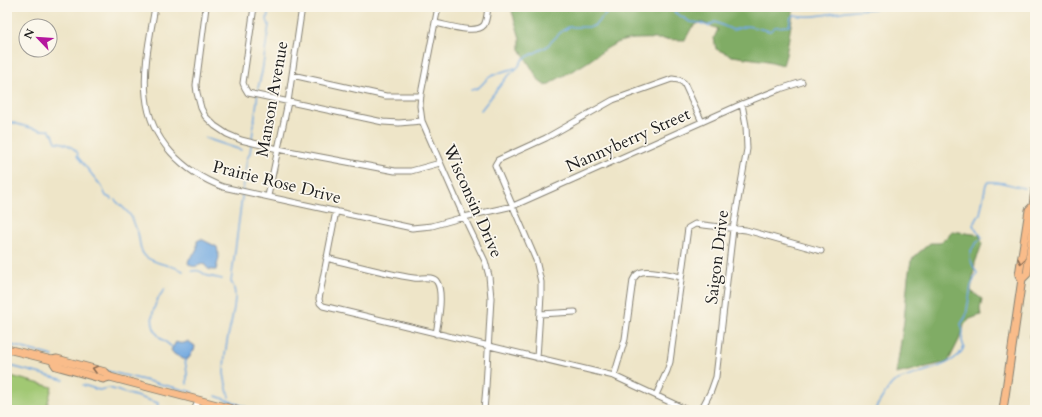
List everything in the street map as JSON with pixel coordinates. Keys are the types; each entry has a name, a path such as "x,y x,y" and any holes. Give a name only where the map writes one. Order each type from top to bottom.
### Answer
{"main road":[{"path":"1030,245 1029,210 1034,209 1035,190"},
{"path":"1003,410 1022,279 1027,274 1035,216"},
{"path":"7,349 52,360 56,366 103,379 110,378 236,410"}],"street":[{"name":"Prairie Rose Drive","path":"155,7 146,72 145,88 147,102 150,116 162,141 181,163 205,179 223,187 404,227 416,228 432,226 464,217"},
{"path":"206,7 196,77 197,93 201,108 210,122 220,130 240,140 278,149 400,171 422,169 440,163"},
{"path":"254,7 244,85 248,93 391,123 422,121"},
{"name":"Manson Avenue","path":"268,196 288,102 302,7"},
{"name":"Wisconsin Drive","path":"438,7 420,106 422,121 485,261 489,276 491,298 484,410"},
{"path":"435,23 478,30 486,22 488,7"},
{"path":"292,75 386,96 421,96"},
{"path":"537,358 541,282 536,260 496,170 495,165 498,160 546,138 613,100 677,79 684,83 702,122"},
{"name":"Nannyberry Street","path":"464,217 513,206 742,104 802,82"},
{"name":"Saigon Drive","path":"701,410 713,387 716,377 733,229 747,149 746,126 742,104"},
{"path":"336,211 319,299 323,306 614,376 686,410"},
{"path":"656,395 666,375 670,362 688,228 695,224 746,230 821,251"},
{"path":"326,258 414,278 435,279 438,284 440,299 436,334"},
{"path":"614,376 625,339 633,280 635,277 638,273 644,271 681,277"},
{"path":"540,314 576,312"},
{"path":"1033,338 1035,327"},
{"path":"194,410 199,400"},
{"path":"199,400 200,410"}],"green space":[{"path":"794,7 783,65 768,61 732,56 716,49 714,38 718,29 701,22 692,27 685,40 641,39 620,42 546,86 540,82 520,49 520,38 511,8"},
{"path":"952,231 980,235 982,244 975,263 971,291 982,299 980,309 981,315 970,319 964,325 962,334 948,362 896,374 911,261 930,243 940,243"},
{"path":"7,375 52,387 46,410 7,410"}],"water":[{"path":"201,239 217,247 219,257 216,270 209,269 202,264 193,266 188,263 189,259 197,250 197,241"},
{"path":"188,341 195,346 194,351 189,358 185,360 174,354 171,350 176,342 185,343"}],"waterway":[{"path":"229,397 224,369 226,346 235,302 234,287 231,282 247,159 250,153 258,88 269,25 267,20 269,7"},
{"path":"481,110 506,78 518,67 523,59 546,47 562,31 569,27 591,27 607,13 619,8 638,9 644,7"},
{"path":"673,7 674,12 690,22 708,26 715,22 733,30 747,26 770,31 775,27 789,26 791,17 794,15 817,16 882,7"},
{"path":"471,90 482,85 492,75 515,68"},
{"path":"7,121 34,129 49,130 53,134 56,142 68,145 76,151 78,154 77,156 102,187 106,196 112,199"},
{"path":"205,138 241,150"},
{"path":"875,410 892,383 902,378 943,365 952,360 964,347 962,341 963,331 961,324 966,316 971,286 977,273 971,262 970,254 973,246 982,238 973,225 980,214 986,184 988,182 997,182 1024,188"},
{"path":"115,200 132,218 138,233 143,254 153,261 183,271"},
{"path":"192,271 199,271 208,276 222,279"},
{"path":"165,289 155,304 152,317 157,334 172,347"},
{"path":"7,344 53,356"},
{"path":"185,360 187,384"},
{"path":"7,365 64,380"},
{"path":"107,371 193,392"},
{"path":"83,385 99,390 109,388 158,403 157,410"},
{"path":"216,396 254,410"}]}
